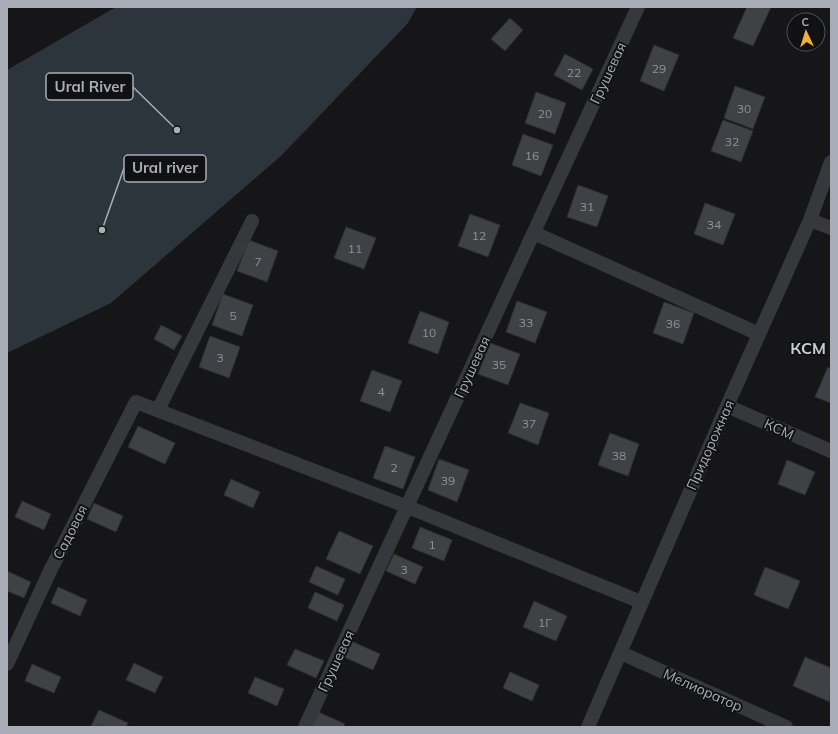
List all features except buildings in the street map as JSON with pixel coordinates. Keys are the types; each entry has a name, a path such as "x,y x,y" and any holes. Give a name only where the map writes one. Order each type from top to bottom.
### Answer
{"street":[{"name":"Грушевая","path":"305,727 638,7"},
{"name":"Придорожная","path":"588,727 641,602 810,220 831,162"},
{"path":"810,220 831,228"},
{"path":"252,221 158,410 408,507 641,602"},
{"path":"534,233 759,334"},
{"name":"Садовая","path":"7,664 50,571 136,402 158,410"},
{"name":"КСМ","path":"727,406 831,451"},
{"name":"Мелиоратор","path":"620,653 786,727"}],"shaded area":[{"path":"116,7 417,7 408,23 281,156 111,303 7,353 7,70"}],"place":[{"name":"Ural River","path":"177,130"},
{"name":"Ural river","path":"102,230"}],"district":[{"name":"КСМ","path":"808,348"}]}
